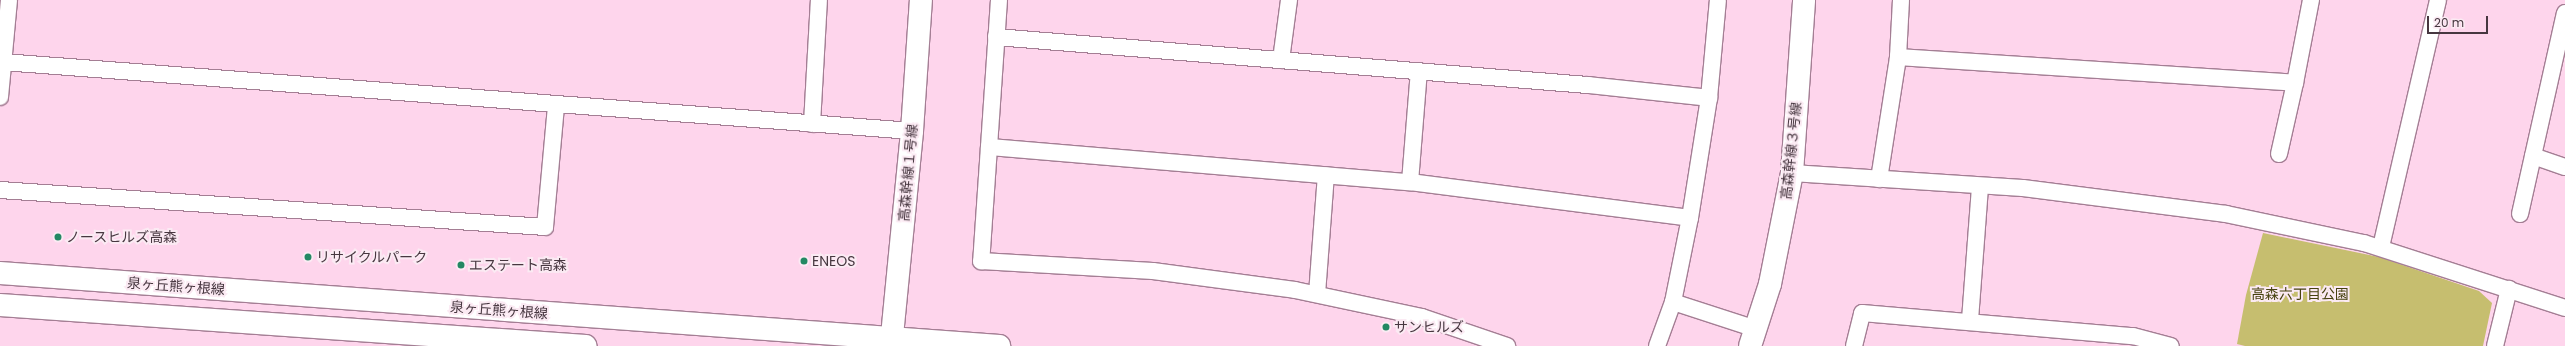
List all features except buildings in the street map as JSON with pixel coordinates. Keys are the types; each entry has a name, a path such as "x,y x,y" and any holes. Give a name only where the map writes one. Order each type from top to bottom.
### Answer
{"main road":[{"name":"高森幹線１号線","path":"891,343 912,131 921,0"},
{"name":"高森幹線３号線","path":"1753,338 1770,284 1792,173 1804,0"},
{"name":"泉ヶ丘熊ヶ根線","path":"0,273 891,343 999,346"},
{"path":"0,305 586,346"}],"street":[{"path":"0,97 9,0"},
{"path":"812,124 819,0"},
{"path":"999,0 980,261 1153,270 1317,294 1422,318 1507,346"},
{"path":"1281,60 1289,0"},
{"path":"1657,346 1673,302 1690,218 1709,98 1718,0"},
{"path":"1879,179 1898,57 1901,0"},
{"path":"2279,154 2295,83 2311,0"},
{"path":"2381,247 2438,0"},
{"path":"2520,214 2563,32 2565,13"},
{"path":"996,37 1419,71 1709,98"},
{"path":"1898,57 2295,83"},
{"path":"3,62 556,106 912,131"},
{"path":"1410,182 1419,71"},
{"path":"0,190 545,227 556,106"},
{"path":"989,147 1410,182 1690,218"},
{"path":"2533,156 2565,167"},
{"path":"1792,173 2023,188 2226,214 2381,247 2565,308"},
{"path":"1317,294 1326,175"},
{"path":"1970,320 1980,186"},
{"path":"2495,346 2509,289"},
{"path":"1673,302 1753,338"},
{"path":"1854,346 1862,313 1970,320 2111,340 2133,336 2171,346"}],"green space":[{"name":"高森六丁目公園","path":"2263,233 2379,257 2479,291 2492,303 2483,346 2245,346 2237,344 2246,295"}],"place":[{"name":"ノースヒルズ高森","path":"58,237"},
{"name":"リサイクルパーク","path":"308,257"},
{"name":"ENEOS","path":"804,261"},
{"name":"エステート高森","path":"461,265"},
{"name":"サンヒルズ","path":"1386,327"}]}
